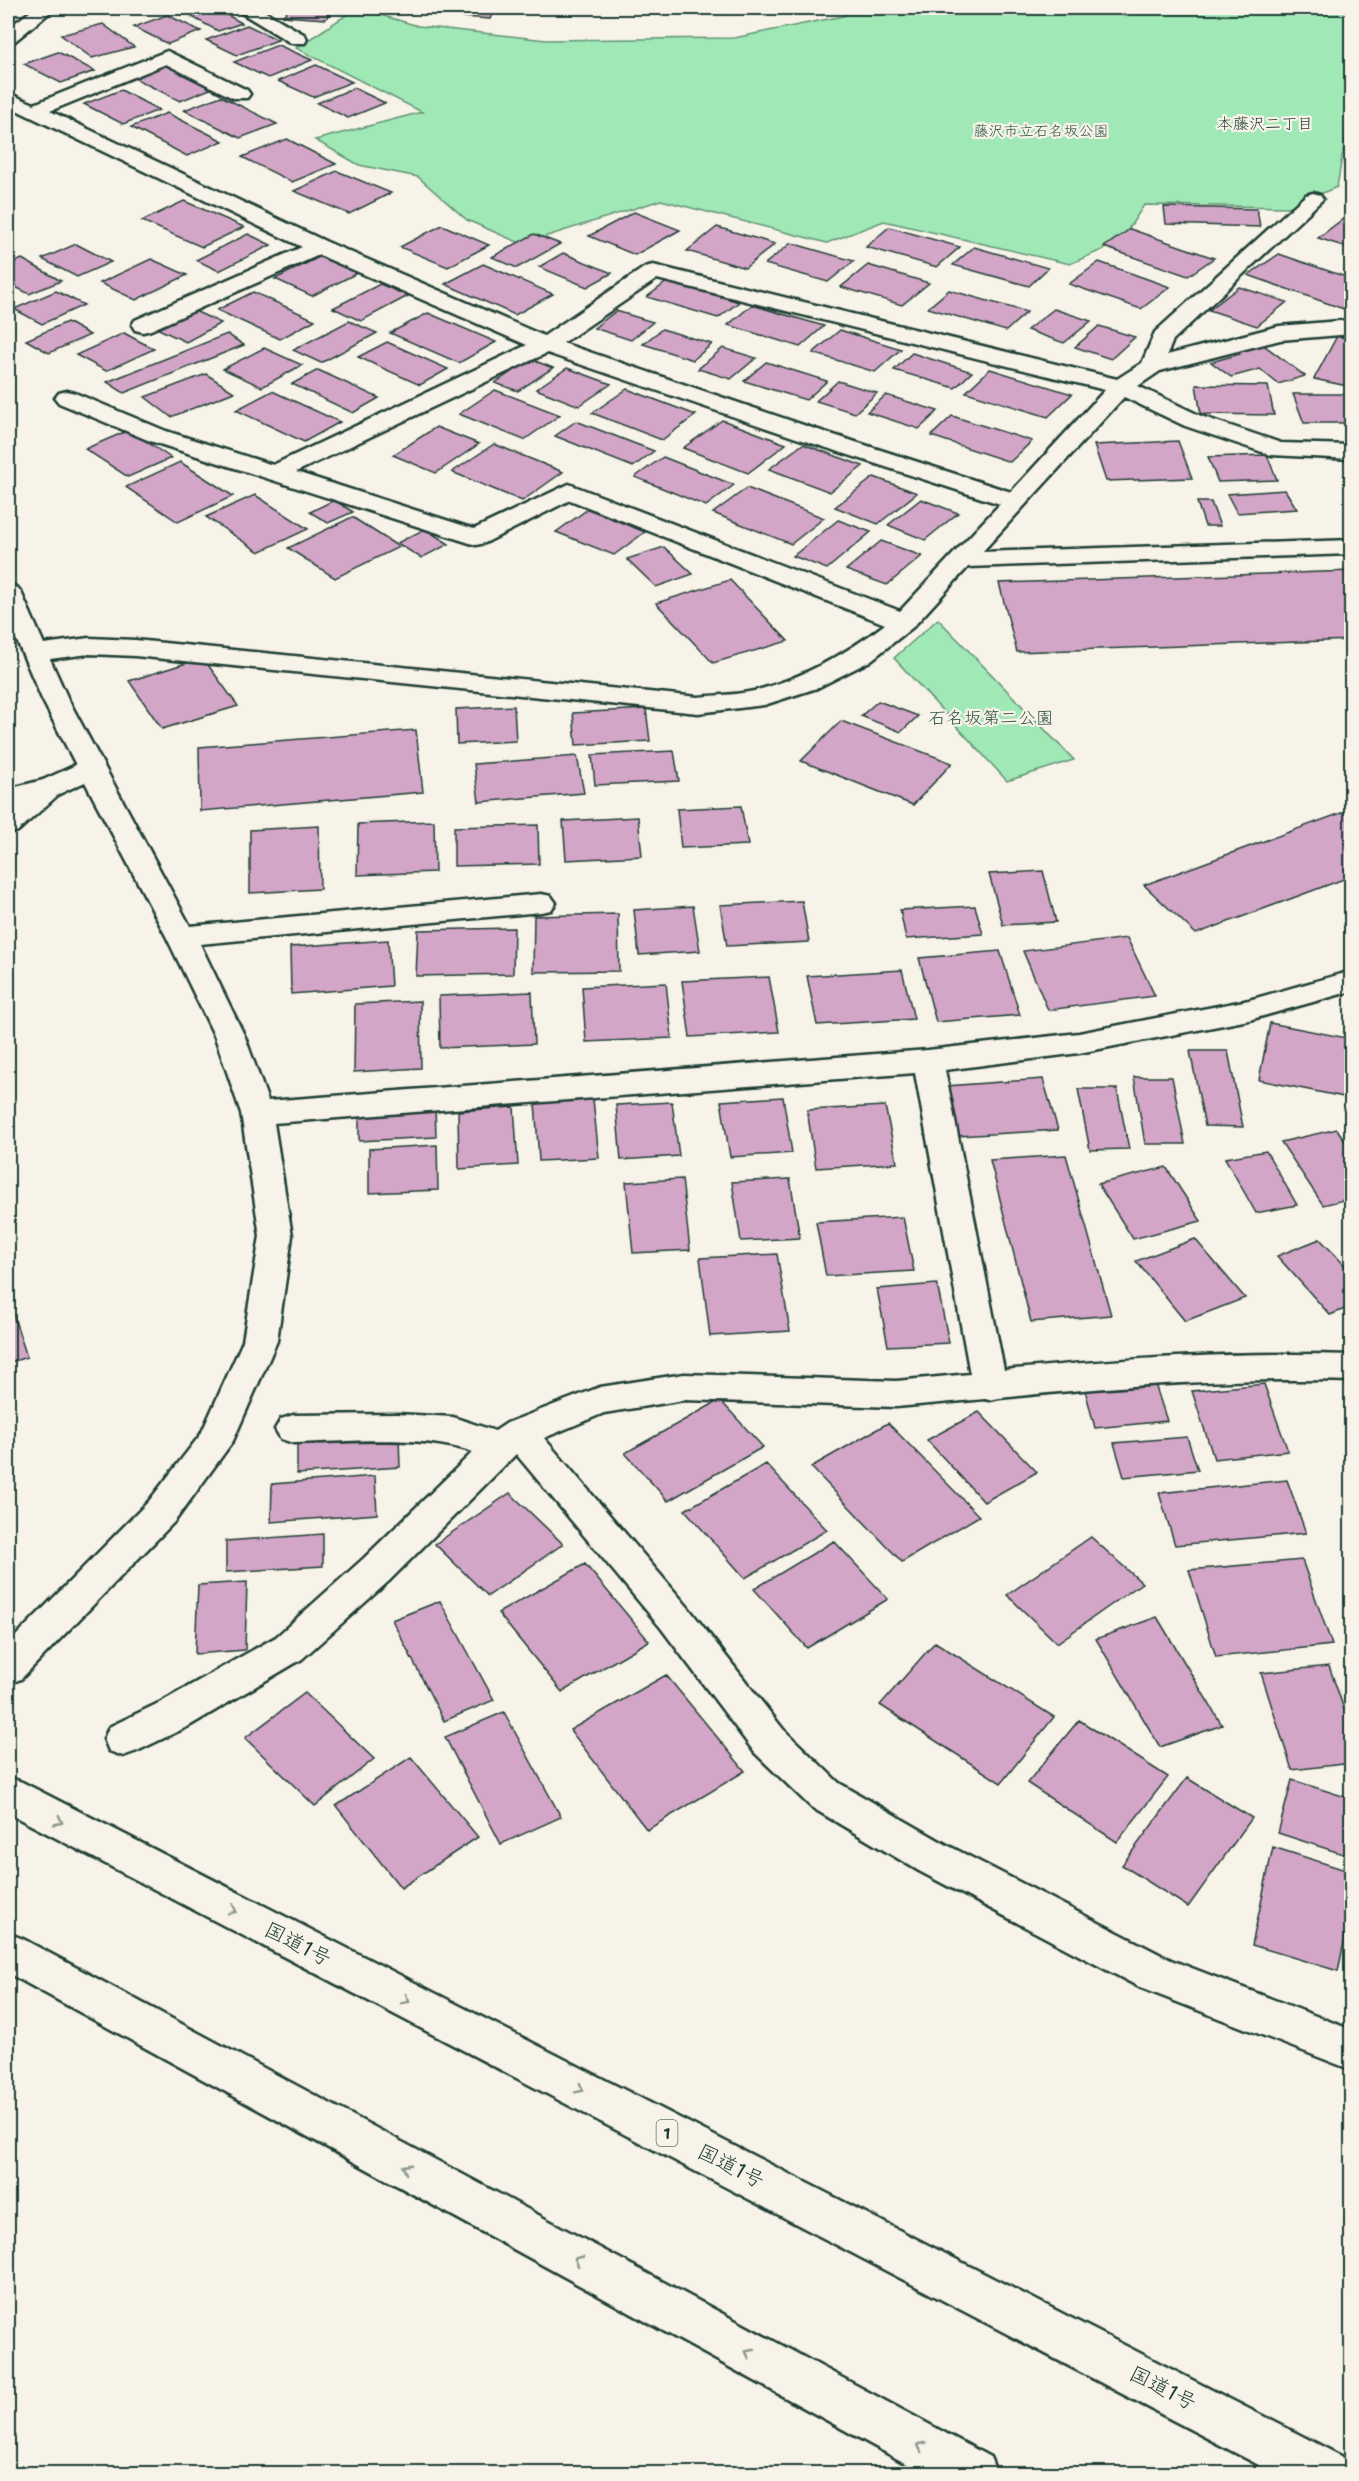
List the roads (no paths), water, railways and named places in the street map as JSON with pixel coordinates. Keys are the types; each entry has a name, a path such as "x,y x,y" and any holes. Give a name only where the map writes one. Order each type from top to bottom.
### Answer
{"main road":[{"path":"8,37 46,8"},
{"path":"247,8 298,39"},
{"path":"33,111 167,57 240,94"},
{"path":"8,99 319,247 546,345 804,433 1016,501"},
{"path":"1152,366 1163,337 1312,199"},
{"path":"143,325 319,247"},
{"path":"275,473 546,345 653,272 1121,387 1193,421 1279,450 1352,452"},
{"path":"34,653 89,646 135,648 652,702 698,705 755,699 808,682 861,655 904,622 1121,387 1152,366 1279,333 1352,327"},
{"path":"66,398 158,436 476,538 569,491 904,622"},
{"path":"962,560 1352,547"},
{"path":"8,592 34,653 91,768 181,936 230,1037 257,1113 276,1236 260,1341 215,1441 162,1511 8,1668"},
{"path":"8,797 52,787 91,768"},
{"path":"8,825 52,787"},
{"path":"181,936 541,903"},
{"path":"257,1113 928,1061 1079,1043 1249,1010 1352,981"},
{"path":"928,1061 990,1387"},
{"path":"123,1739 175,1714 289,1648 376,1570 509,1440 600,1400 684,1387 896,1394 990,1387 1137,1371 1292,1366 1352,1368"},
{"path":"293,1429 396,1428 453,1431 509,1440 674,1617 769,1741 825,1795 933,1858 1156,1974 1352,2050"},
{"name":"国道1号","path":"8,1794 1326,2474"},
{"path":"8,1952 972,2474"}],"district":[{"name":"本藤沢二丁目","path":"1265,123"}],"park label":[{"name":"藤沢市立石名坂公園","path":"1041,131"},
{"name":"石名坂第二公園","path":"991,718"}]}
